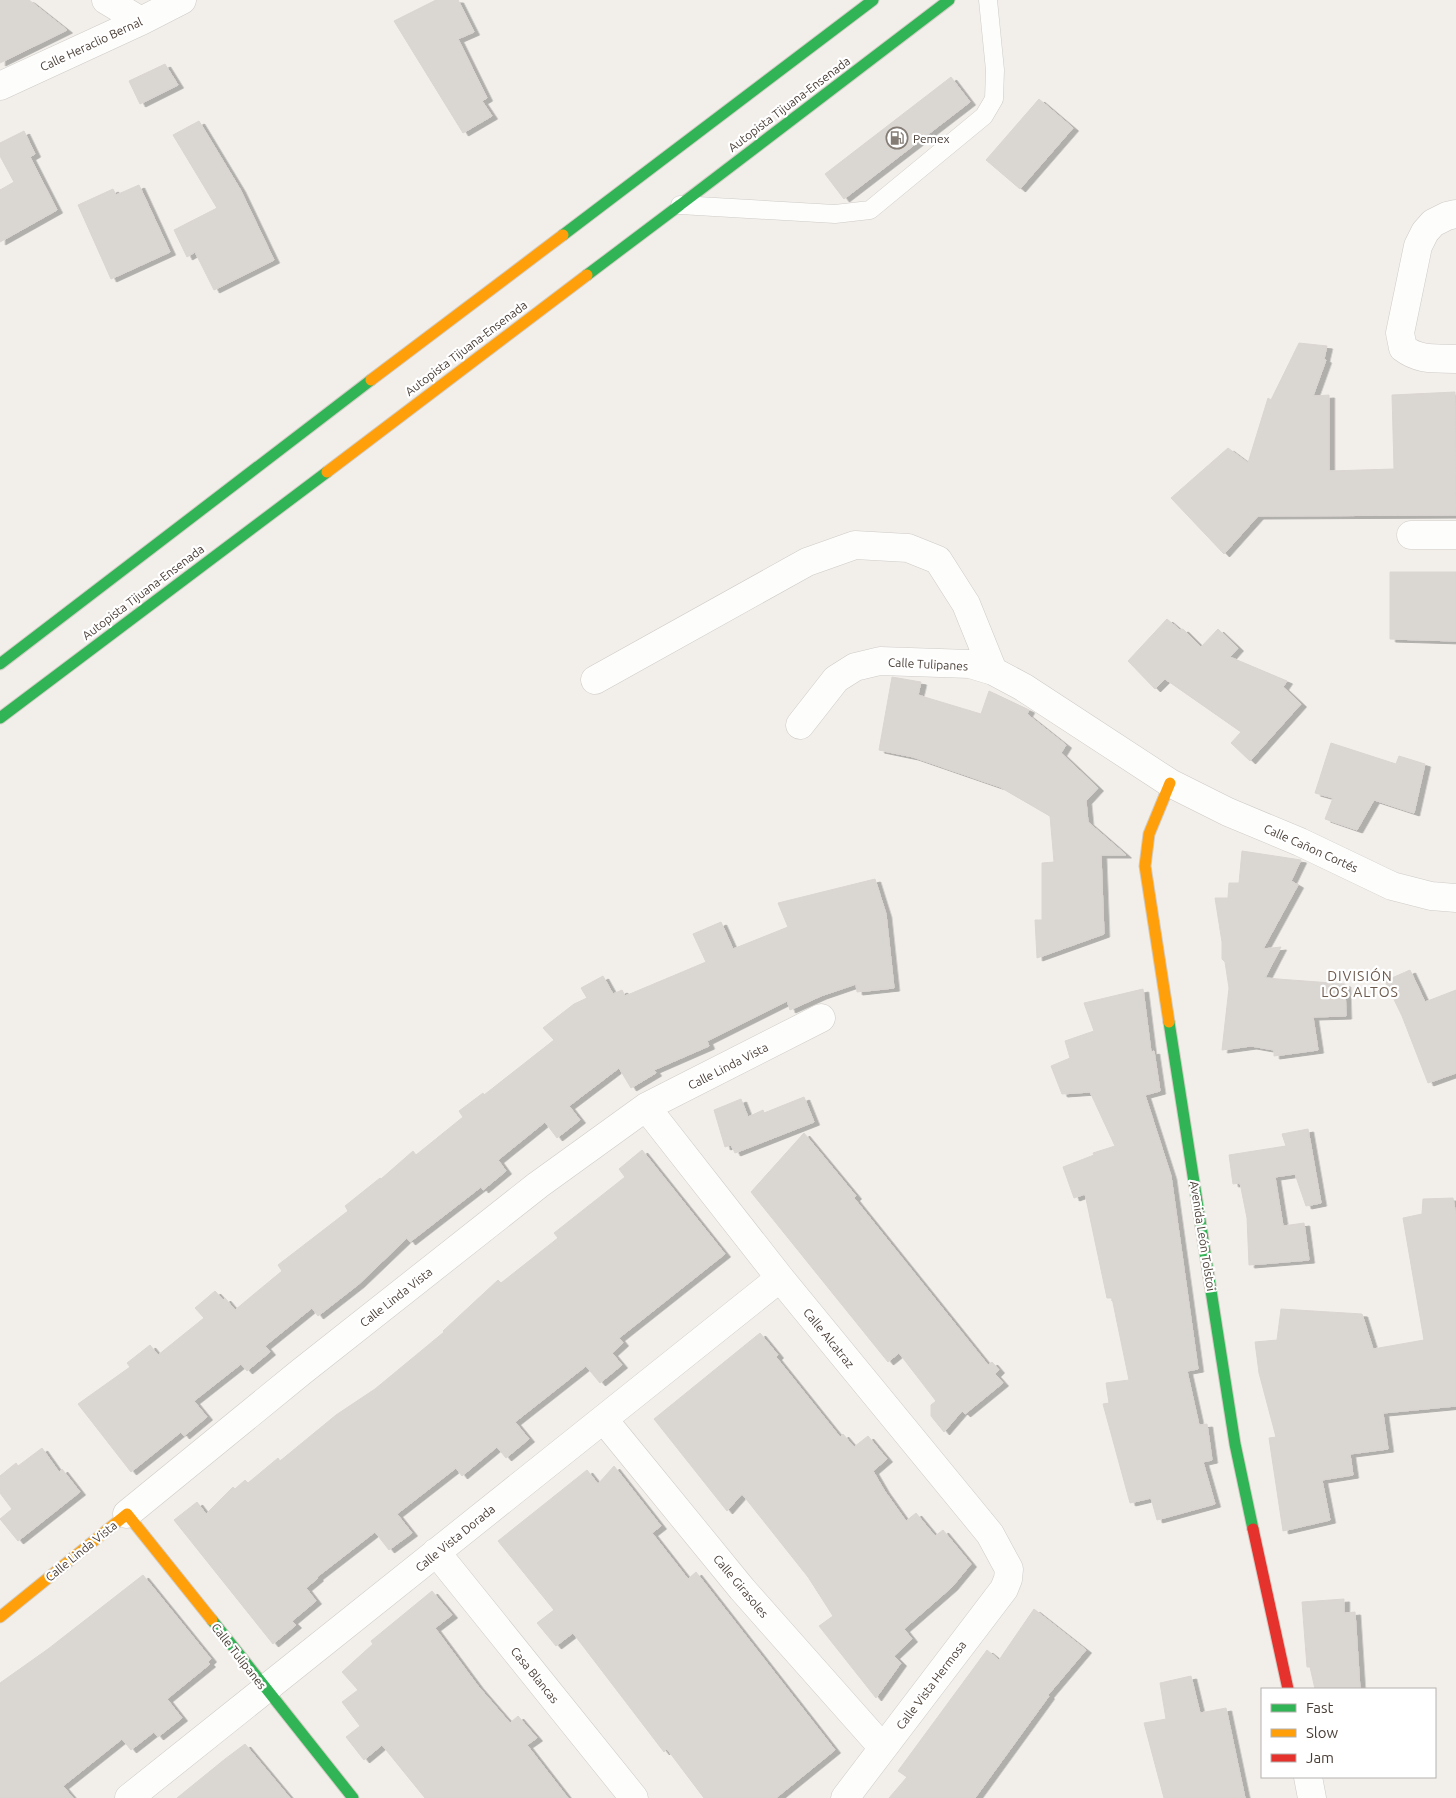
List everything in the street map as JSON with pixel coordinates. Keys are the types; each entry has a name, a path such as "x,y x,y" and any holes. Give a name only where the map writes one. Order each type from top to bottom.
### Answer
{"main road":[{"path":"0,664 873,0"},
{"name":"Autopista Tijuana-Ensenada","path":"0,718 680,205 948,0"},
{"name":"Avenida León Tolstoi","path":"1170,783 1149,834 1145,866 1235,1444 1288,1688"},
{"name":"Calle Linda Vista","path":"0,1617 127,1514"},
{"name":"Calle Tulipanes","path":"127,1514 353,1798"}],"street":[{"path":"106,0 141,21"},
{"name":"Calle Heraclio Bernal","path":"0,86 182,0"},
{"path":"1456,214 1433,223 1425,232 1418,246 1400,333 1403,348 1411,354 1418,357 1456,359"},
{"path":"1411,535 1456,535"},
{"path":"595,680 807,562 855,544 908,548 938,560 966,604 993,671"},
{"name":"Calle Tulipanes","path":"800,724 836,679 855,667 880,661 970,664 993,671 1023,687 1170,783"},
{"name":"Calle Cañon Cortés","path":"1170,783 1228,812 1300,842 1392,886 1431,896 1456,898"},
{"name":"Calle Linda Vista","path":"127,1514 301,1372 531,1191 646,1107 821,1018"},
{"name":"Calle Alcatraz","path":"646,1107 780,1278 990,1534 1009,1569"},
{"name":"Calle Vista Dorada","path":"129,1798 780,1278"},
{"name":"Calle Girasoles","path":"604,1420 742,1589 883,1748"},
{"name":"Casa Blancas","path":"436,1552 634,1798"},
{"name":"Calle Vista Hermosa","path":"845,1798 1004,1590 1009,1569"},
{"path":"1308,1778 1312,1798"}],"lane":[{"path":"680,205 835,214 870,210 984,116 994,98 994,70 988,0"}],"building":[{"path":"0,0 29,0 67,30 0,63"},
{"path":"436,0 458,0 474,32 458,39 487,98 482,101 492,116 463,133 394,21"},
{"path":"165,64 178,85 140,104 129,81"},
{"name":"Pemex","path":"951,77 970,102 844,199 825,174"},
{"path":"1039,99 1073,128 1020,189 986,160"},
{"path":"199,121 240,189 274,260 214,290 195,252 187,257 174,230 217,208 173,135"},
{"path":"24,131 35,154 30,157 57,210 0,242 0,190 14,182 0,156 0,143"},
{"path":"139,185 170,252 111,279 78,205 113,189 116,195"},
{"path":"1299,343 1327,346 1324,359 1326,360 1313,396 1329,395 1329,471 1394,469 1392,395 1455,392 1456,515 1258,516 1224,554 1171,498 1228,448 1248,463 1268,398 1271,400"},
{"path":"1390,572 1456,572 1456,641 1390,639"},
{"path":"1167,619 1180,630 1183,629 1201,647 1218,629 1238,648 1230,657 1287,681 1283,687 1301,704 1250,761 1231,743 1241,732 1165,679 1155,689 1128,661"},
{"path":"892,677 921,682 918,695 981,714 989,691 1029,710 1027,714 1066,745 1061,753 1098,788 1086,801 1088,822 1126,855 1101,855 1104,934 1037,958 1035,920 1042,920 1042,863 1054,862 1050,816 1000,787 913,757 879,750"},
{"path":"1331,743 1396,764 1399,756 1425,764 1414,813 1374,800 1357,830 1325,819 1333,798 1315,793"},
{"path":"1242,851 1301,860 1291,881 1298,885 1263,949 1281,947 1265,978 1345,984 1346,1016 1313,1017 1318,1050 1274,1056 1274,1050 1251,1046 1222,1050 1229,988 1225,962 1222,959 1222,942 1215,898 1228,898 1229,883 1239,883"},
{"path":"875,879 886,914 894,988 857,992 856,984 821,996 790,1010 787,1001 707,1041 709,1046 654,1070 656,1073 631,1088 619,1068 569,1106 580,1120 557,1138 545,1122 498,1160 506,1171 483,1190 481,1187 410,1242 407,1238 359,1284 318,1316 312,1308 265,1346 270,1352 247,1371 241,1364 194,1401 207,1417 184,1436 181,1432 131,1472 78,1404 130,1367 127,1363 150,1345 158,1355 204,1318 195,1308 215,1291 223,1300 225,1298 235,1310 282,1271 278,1265 348,1211 345,1206 381,1179 413,1151 416,1155 463,1117 459,1111 483,1093 484,1095 554,1040 543,1028 574,1004 587,998 581,988 603,976 613,994 622,990 625,996 706,962 693,934 721,922 733,949 788,927 778,903"},
{"path":"1410,970 1425,1002 1456,990 1456,1073 1428,1083 1402,1016 1385,981"},
{"path":"1143,989 1151,1052 1154,1051 1160,1091 1145,1095 1171,1176 1198,1369 1187,1371 1199,1425 1207,1424 1212,1460 1203,1462 1215,1504 1157,1520 1151,1498 1130,1503 1103,1404 1109,1403 1106,1383 1129,1380 1112,1298 1107,1298 1085,1194 1074,1198 1063,1167 1094,1155 1093,1153 1115,1146 1090,1092 1062,1094 1051,1066 1070,1058 1065,1041 1094,1031 1084,1003"},
{"path":"804,1097 814,1122 735,1153 731,1145 725,1147 714,1110 741,1099 748,1117 763,1110 764,1113"},
{"path":"1308,1129 1321,1203 1306,1206 1295,1174 1275,1177 1283,1226 1304,1223 1309,1260 1249,1265 1247,1218 1240,1183 1233,1184 1229,1155 1286,1146 1282,1134"},
{"path":"804,1133 856,1196 854,1198 988,1365 992,1362 999,1370 995,1374 1003,1383 965,1414 962,1411 944,1432 931,1416 931,1405 936,1401 899,1353 888,1362 751,1192"},
{"path":"642,1150 725,1254 619,1338 623,1343 612,1353 622,1365 600,1383 586,1366 515,1422 529,1439 506,1458 497,1447 462,1476 456,1468 397,1514 412,1533 389,1550 375,1532 317,1577 306,1588 316,1601 292,1621 296,1625 273,1644 174,1520 197,1502 206,1514 233,1487 235,1489 245,1480 248,1483 278,1458 280,1461 336,1415 375,1389 444,1332 498,1280 501,1283 558,1238 554,1233 625,1177 619,1169"},
{"path":"1453,1198 1456,1216 1456,1406 1383,1413 1388,1449 1350,1454 1353,1475 1322,1480 1330,1520 1283,1531 1269,1438 1276,1437 1259,1373 1255,1342 1277,1340 1281,1309 1362,1314 1373,1349 1424,1340 1403,1218 1422,1214 1423,1199"},
{"path":"760,1333 778,1355 776,1357 840,1437 843,1434 854,1447 868,1436 887,1459 873,1471 906,1521 916,1513 935,1536 943,1530 971,1564 952,1587 904,1629 912,1639 894,1656 901,1663 876,1698 819,1626 833,1616 808,1577 754,1509 742,1494 727,1511 654,1419"},
{"path":"42,1448 59,1472 62,1469 80,1492 18,1541 0,1519 12,1509 0,1493 0,1476 16,1463 18,1466"},
{"path":"614,1466 661,1526 652,1533 688,1579 696,1572 835,1750 776,1798 704,1798 667,1749 664,1752 573,1633 556,1646 537,1623 554,1610 498,1541 587,1470 598,1484"},
{"path":"143,1575 211,1659 208,1662 210,1664 167,1699 182,1718 158,1737 154,1732 131,1750 122,1739 63,1786 73,1798 0,1798 0,1683 48,1649"},
{"path":"432,1591 452,1615 435,1628 478,1686 510,1723 518,1716 537,1738 527,1745 568,1798 425,1798 382,1745 364,1760 346,1737 360,1726 342,1702 358,1690 342,1672 373,1644 371,1641"},
{"path":"1344,1599 1344,1613 1355,1612 1360,1688 1315,1688 1310,1667 1307,1667 1302,1602"},
{"path":"1034,1609 1086,1650 1048,1695 975,1798 889,1798 907,1777 898,1771 987,1650 999,1660"},
{"path":"1191,1676 1200,1713 1226,1708 1245,1798 1164,1798 1144,1723 1166,1719 1160,1683"},
{"path":"245,1744 290,1798 177,1798 225,1759"}],"traffic: fast":[{"path":"563,235 873,0"},
{"path":"680,205 949,0"},
{"path":"587,275 680,205"},
{"path":"0,664 371,380"},
{"path":"0,718 327,472"},
{"path":"1169,1022 1235,1444 1253,1529"},
{"path":"212,1620 353,1798"}],"traffic: slow":[{"path":"371,380 563,235"},
{"path":"327,472 587,275"},
{"path":"1169,1022 1145,866 1149,834 1170,783"},
{"path":"0,1617 127,1514 212,1620"}],"traffic: jam":[{"path":"1253,1529 1288,1688"}],"place":[{"name":"Pemex","path":"897,138"}],"district":[{"name":"DIVISIÓN LOS ALTOS","path":"1360,984"}]}
